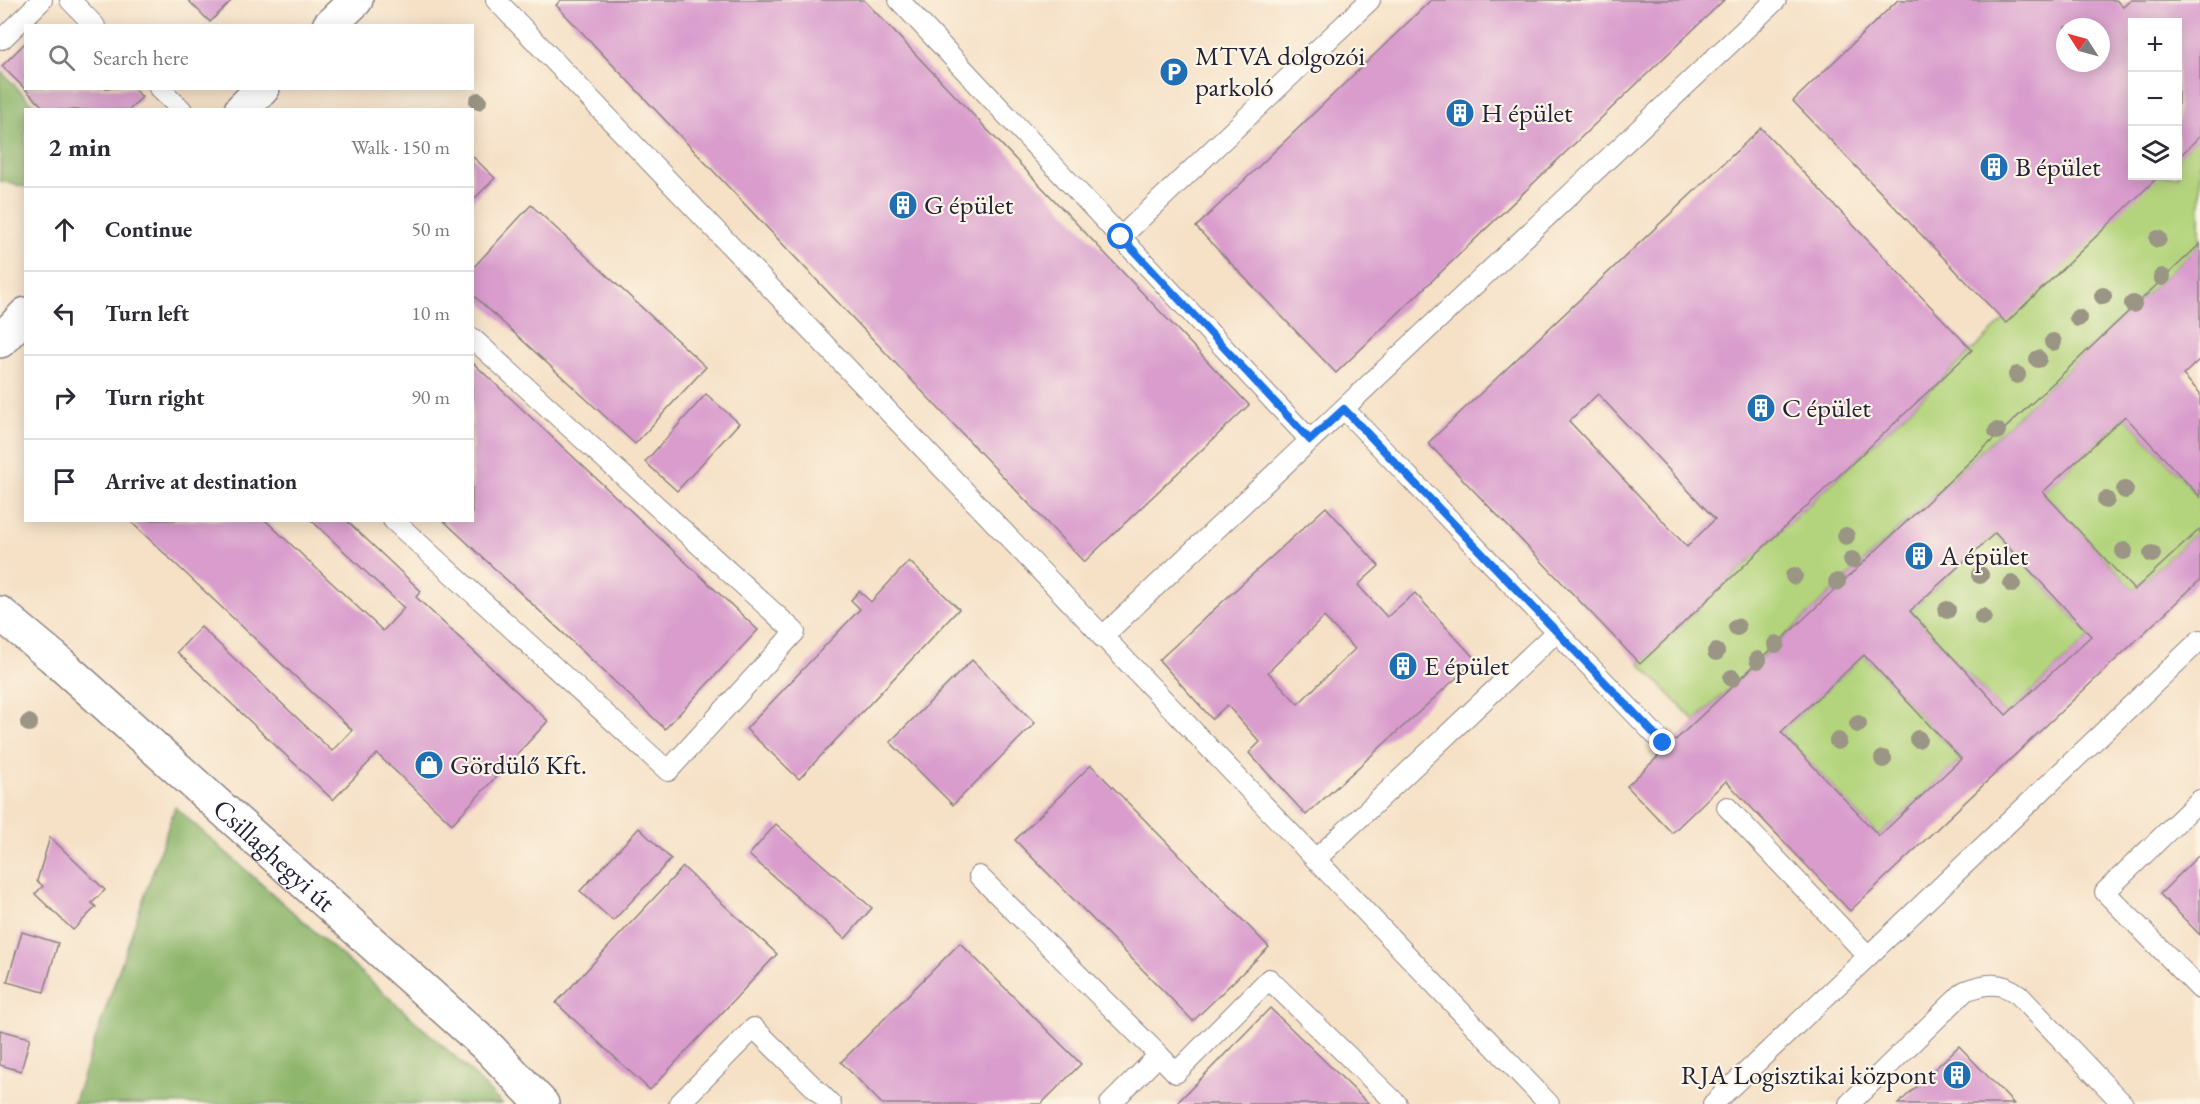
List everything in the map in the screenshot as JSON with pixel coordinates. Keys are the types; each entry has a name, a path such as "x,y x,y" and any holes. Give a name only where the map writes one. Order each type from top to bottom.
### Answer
{"street":[{"path":"243,108 261,90"},
{"path":"0,341 24,316"},
{"name":"Csillaghegyi út","path":"0,613 53,657 490,1049 542,1104"}],"lane":[{"path":"2,39 42,0"},
{"path":"70,0 93,24"},
{"path":"899,0 1310,440"},
{"path":"1121,237 1370,0"},
{"path":"1102,637 1776,0"},
{"path":"507,4 1102,637 1549,1104"},
{"path":"161,90 180,108"},
{"path":"395,522 668,771 795,632 474,340"},
{"path":"1344,409 1663,743"},
{"path":"1316,859 1556,632"},
{"path":"1713,1104 2200,640"},
{"path":"2200,800 2105,892 2200,989"},
{"path":"1727,807 1868,956"},
{"path":"979,876 1176,1072 1269,979 1397,1104"},
{"path":"1849,1104 1965,991 1979,985 1995,984 2008,987 2019,995 2123,1104"},
{"path":"679,1104 754,1028 831,1104"},
{"path":"1110,1104 1159,1055"}],"green space":[{"path":"0,70 36,108 24,108 24,187 0,181"},
{"path":"2200,135 2200,244 1695,721 1640,664 2153,180 2182,180 2182,153"},
{"path":"2125,416 2200,497 2200,529 2134,590 2043,492"},
{"path":"1995,533 2091,636 2006,715 1910,611"},
{"path":"1864,655 1961,759 1879,836 1781,732"},
{"path":"175,807 461,1062 502,1104 73,1104"}],"building":[{"path":"188,0 232,0 210,22"},
{"name":"G épület","path":"561,0 864,0 1249,405 1084,562 556,5"},
{"name":"H épület","path":"1431,0 1724,0 1336,373 1196,227"},
{"name":"B épület","path":"1898,0 2116,0 2123,7 2131,0 2200,0 2200,136 2182,154 2182,18 2128,18 2128,180 2155,180 2006,323 1793,101"},
{"path":"24,44 24,88 2,66"},
{"path":"26,90 135,90 142,97 131,108 44,108"},
{"name":"C épület","path":"1761,128 1972,350 1640,664 1428,443","holes":["1598,394 1715,519 1687,547 1569,421"]},
{"path":"474,158 495,178 474,199"},
{"path":"531,205 706,367 635,444 474,296 474,267"},
{"name":"A épület","path":"2200,244 2200,359 2183,375 2200,393 2200,497 2125,416 2043,492 2134,590 2200,529 2200,580 1850,911 1726,781 1672,833 1627,786","holes":["1995,533 2091,636 2006,715 1910,611","1864,655 1961,759 1879,836 1781,732"]},
{"path":"474,364 758,630 665,729 445,522 474,522"},
{"path":"706,394 739,423 677,491 645,462"},
{"name":"E épület","path":"1326,507 1379,566 1358,585 1387,617 1415,593 1476,660 1306,815 1249,753 1260,742 1227,705 1212,719 1159,660","holes":["1324,617 1355,649 1298,704 1268,672"]},
{"path":"131,522 267,522 383,631 404,608 313,522 348,522 421,591 416,597 548,721 452,824 377,754 333,800 177,652 201,627 332,751 352,730"},
{"path":"909,561 959,609 799,779 746,729 860,609 851,600 859,591 871,602"},
{"path":"972,660 1035,723 953,805 890,742"},
{"path":"1091,765 1269,947 1193,1021 1015,840"},
{"path":"776,824 872,908 845,939 749,855"},
{"path":"639,828 671,859 613,921 580,891"},
{"path":"50,837 105,890 92,903 96,907 73,930 35,894 43,886 37,881"},
{"path":"2200,854 2200,935 2160,894"},
{"path":"683,867 777,954 650,1090 556,1003"},
{"path":"22,932 58,943 44,992 7,982"},
{"path":"960,943 1081,1064 1041,1104 882,1104 841,1062"},
{"path":"1270,1008 1369,1104 1176,1104"},
{"path":"0,1030 30,1038 21,1071 0,1065"},
{"name":"RJA Logisztikai központ","path":"1959,1046 2014,1104 1898,1104"}],"place":[{"name":"MTVA dolgozói parkoló","path":"1174,72"},
{"name":"H épület","path":"1460,113"},
{"name":"B épület","path":"1994,167"},
{"name":"G épület","path":"903,205"},
{"name":"C épület","path":"1761,408"},
{"name":"A épület","path":"1919,556"},
{"name":"E épület","path":"1403,666"},
{"name":"Gördülő Kft.","path":"429,765"},
{"name":"RJA Logisztikai központ","path":"1957,1075"}],"route":[{"path":"1121,237 1310,440 1344,409 1663,743"}]}
